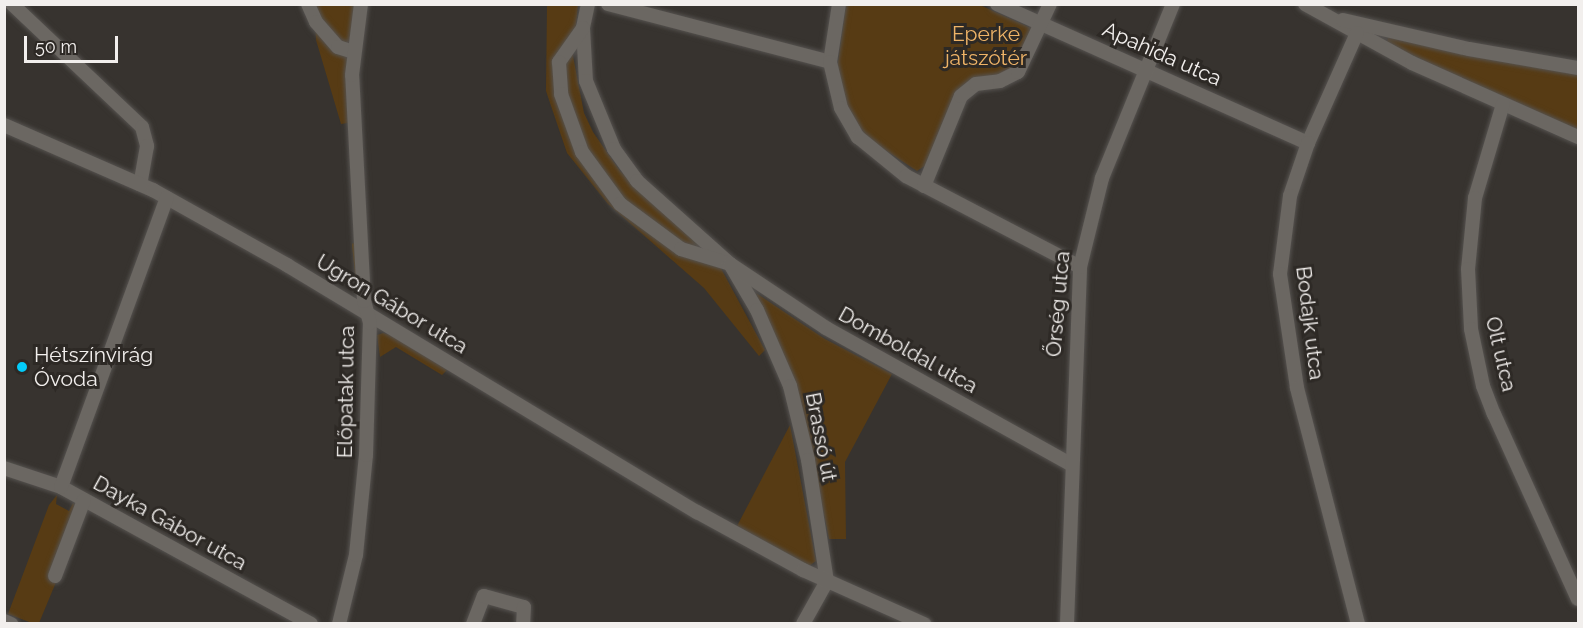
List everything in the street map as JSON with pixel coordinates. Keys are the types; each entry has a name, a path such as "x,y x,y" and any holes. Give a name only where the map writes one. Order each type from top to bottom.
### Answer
{"street":[{"path":"12,4 142,127 147,154 140,184"},
{"path":"308,4 316,22 338,47 353,52"},
{"name":"Előpatak utca","path":"339,624 356,555 363,502 370,323 353,125 353,52 361,4"},
{"name":"Brassó út","path":"588,4 583,28 586,81 614,149 637,181 730,264 757,310 790,386 808,460 827,581"},
{"path":"608,4 830,62"},
{"path":"839,4 830,62 841,108 858,137 883,161 924,186 1080,267"},
{"name":"Apahida utca","path":"998,4 1308,143"},
{"path":"924,186 966,90 1014,76 1023,65 1050,4"},
{"name":"Őrség utca","path":"1066,624 1070,464 1080,267 1102,178 1144,68 1173,4"},
{"path":"1305,4 1333,17 1357,33 1503,104 1578,137"},
{"path":"1333,17 1469,49 1578,68"},
{"name":"Brassó út","path":"583,28 559,62 561,94 582,152 620,204 662,236 681,249 730,264"},
{"name":"Bodajk utca","path":"1357,33 1308,143 1285,221 1280,274 1297,388 1358,624"},
{"name":"Olt utca","path":"1503,104 1474,198 1468,269 1471,329 1483,386 1494,414 1578,599"},
{"name":"Ugron Gábor utca","path":"4,125 167,198 368,314 697,512 827,581 924,624"},
{"path":"61,487 167,198"},
{"name":"Domboldal utca","path":"730,264 826,328 1070,464"},
{"name":"Dayka Gábor utca","path":"4,468 61,487 312,624"},
{"path":"55,576 84,500"},
{"path":"803,624 827,581"},
{"path":"473,624 484,596 525,607 523,624"},
{"path":"4,621 11,624"}],"green space":[{"path":"314,5 355,5 347,58 348,123 341,124 316,40"},
{"path":"547,5 578,5 573,56 584,113 593,132 620,171 717,261 765,350 759,356 704,288 608,204 567,153 546,91"},
{"name":"Eperke játszótér","path":"846,5 980,5 1031,28 1016,67 1003,74 975,80 926,165 917,171 879,146 875,149 848,110 837,69"},
{"path":"1388,37 1578,73 1578,131 1405,52 1387,43"},
{"path":"756,293 825,339 892,374 845,462 846,539 829,539 805,422"},
{"path":"383,333 391,335 447,370 442,375 396,347 380,357 377,335"},
{"path":"790,425 816,561 809,566 737,526"},
{"path":"57,495 56,504 69,511 73,503 77,506 59,575 39,623 32,623 8,614 49,505"}],"waterway":[{"path":"354,245 358,283"}],"place":[{"name":"Hétszínvirág Óvoda","path":"22,367"}]}
